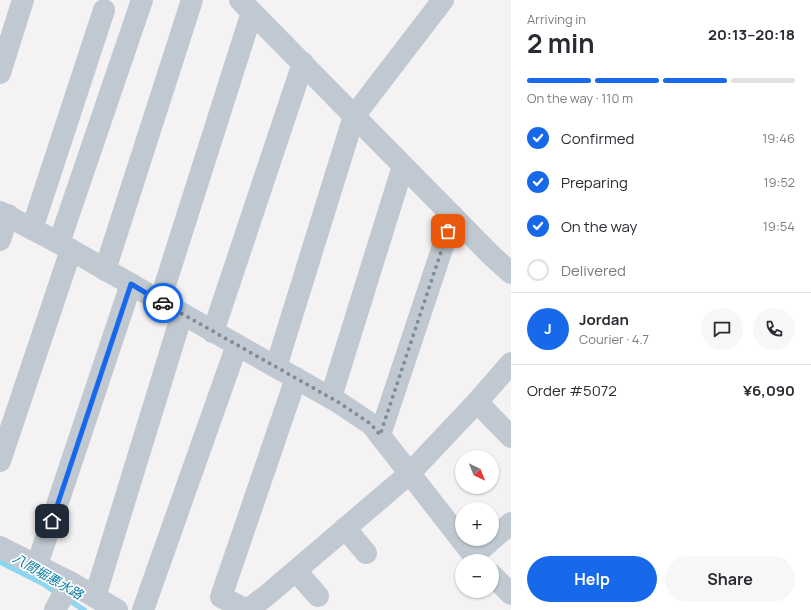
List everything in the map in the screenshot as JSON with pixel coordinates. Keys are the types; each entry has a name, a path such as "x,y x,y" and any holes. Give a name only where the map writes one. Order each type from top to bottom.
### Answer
{"street":[{"path":"0,73 23,0"},
{"path":"0,461 142,0"},
{"path":"105,270 192,0"},
{"path":"276,367 354,116 443,0"},
{"path":"160,301 246,6 492,256 511,273"},
{"path":"32,229 104,10"},
{"path":"213,332 303,63"},
{"path":"331,397 403,166"},
{"path":"0,240 4,214 65,246 213,332 331,397 371,424 473,554"},
{"path":"380,435 453,216"},
{"path":"37,565 131,284"},
{"path":"95,597 182,314"},
{"path":"143,610 237,345"},
{"path":"296,378 221,597 247,610 296,571 409,474 511,363"},
{"path":"476,402 511,437"},
{"path":"480,554 511,523"},
{"path":"345,528 366,553"},
{"path":"0,547 70,582 117,610"},
{"path":"296,571 318,596"},
{"path":"55,610 70,582"},
{"path":"499,582 511,594"}],"waterway":[{"name":"八間堀悪水路","path":"0,562 44,584 58,594"},
{"name":"八間堀悪水路","path":"66,598 84,610"}],"way so far":[{"path":"163,303 338,402 371,424 380,435 448,231"}],"route":[{"path":"52,521 131,284 163,303"}]}
